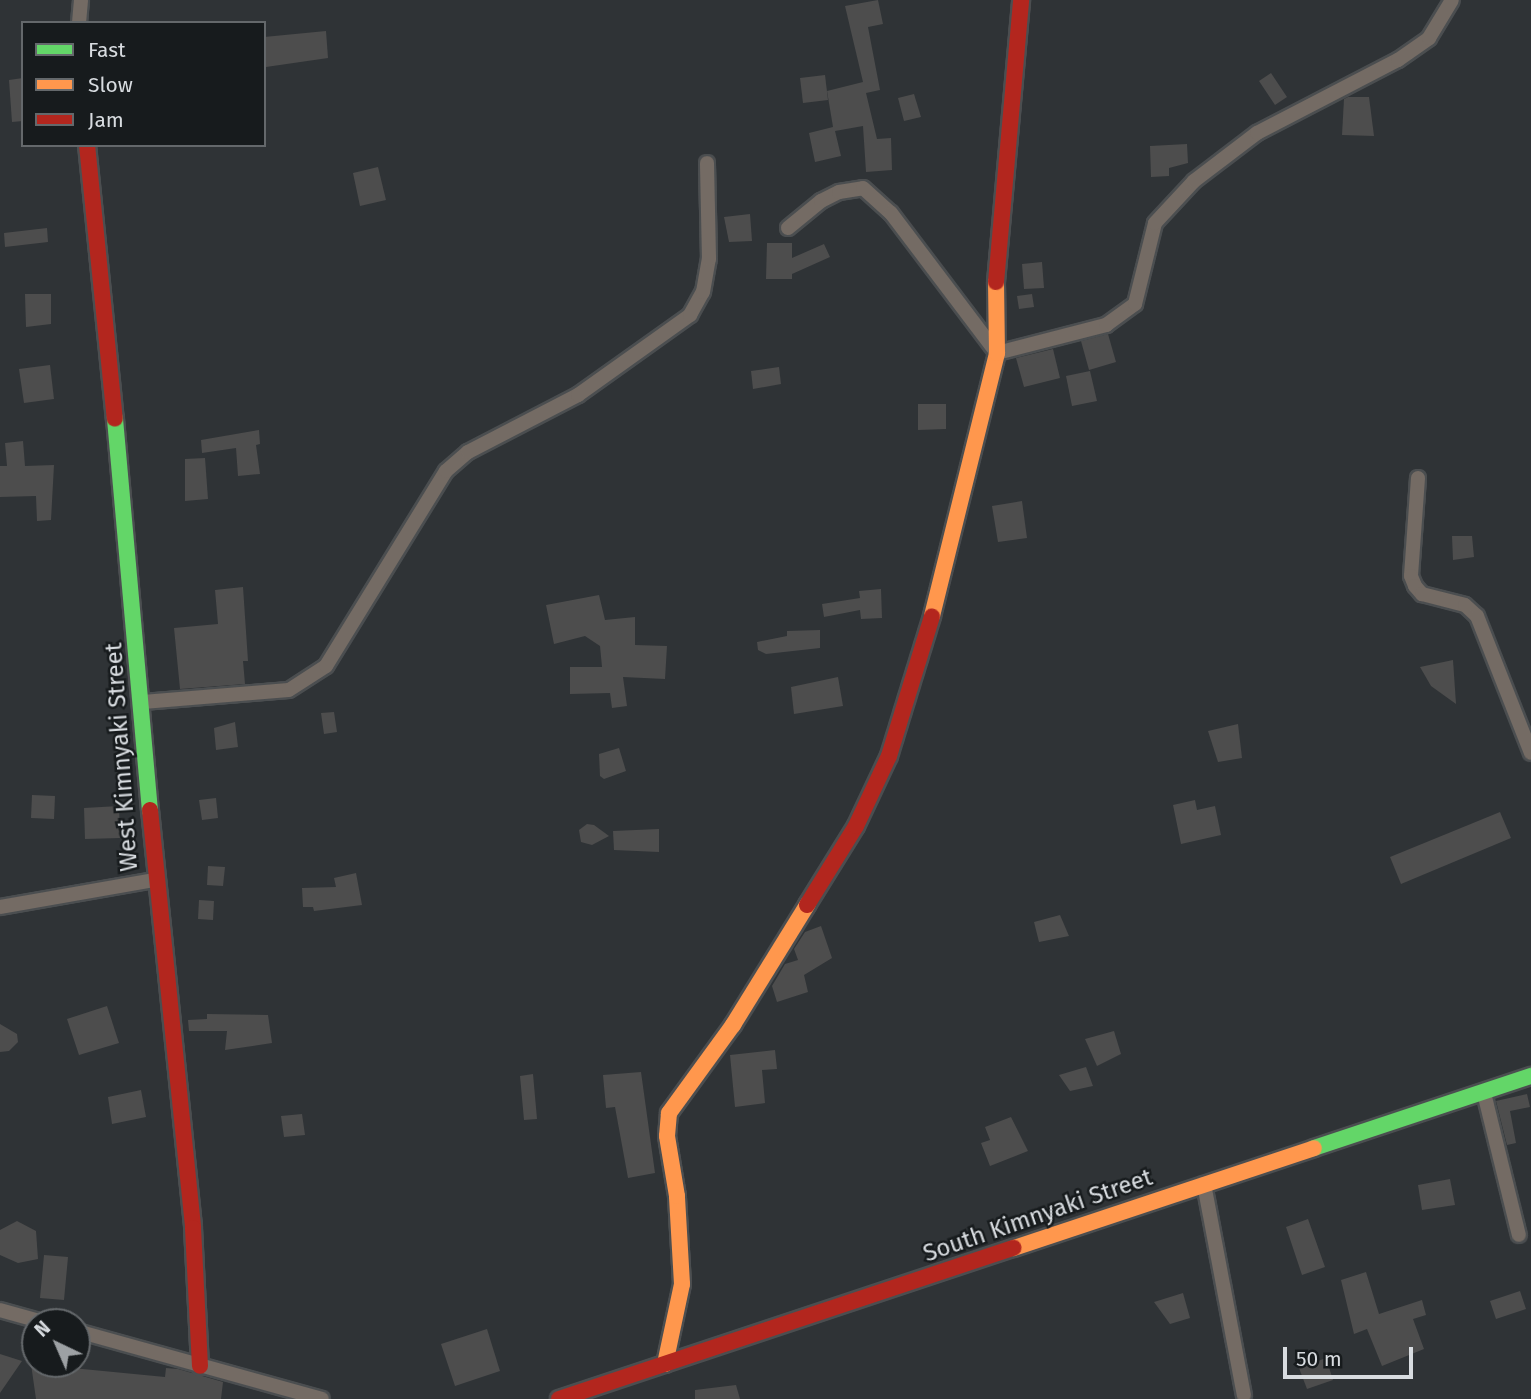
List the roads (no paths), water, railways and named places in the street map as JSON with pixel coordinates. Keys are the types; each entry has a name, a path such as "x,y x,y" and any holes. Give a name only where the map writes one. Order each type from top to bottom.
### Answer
{"street":[{"path":"79,21 81,0"},
{"path":"665,1364 682,1284 677,1196 667,1136 669,1113 733,1025 830,873 889,756 936,603 997,353 996,262 1021,0"},
{"path":"997,353 1105,325 1124,316 1142,289 1155,223 1194,181 1257,133 1398,60 1429,38 1452,0"},
{"name":"West Kimnyaki Street","path":"87,147 143,702 155,880 193,1228 200,1366"},
{"path":"143,702 289,690 326,666 446,471 468,452 578,396 690,315 703,292 709,258 707,163"},
{"path":"788,228 839,192 869,191 930,263 997,353"},
{"path":"1418,478 1411,576 1415,586 1422,594 1465,605 1477,616 1531,753"},
{"path":"0,907 155,880"},
{"name":"South Kimnyaki Street","path":"559,1399 1531,1076"},
{"path":"1484,1093 1519,1235"},
{"path":"1204,1184 1244,1395"},
{"path":"0,1310 21,1316"},
{"path":"91,1336 322,1399"}]}
